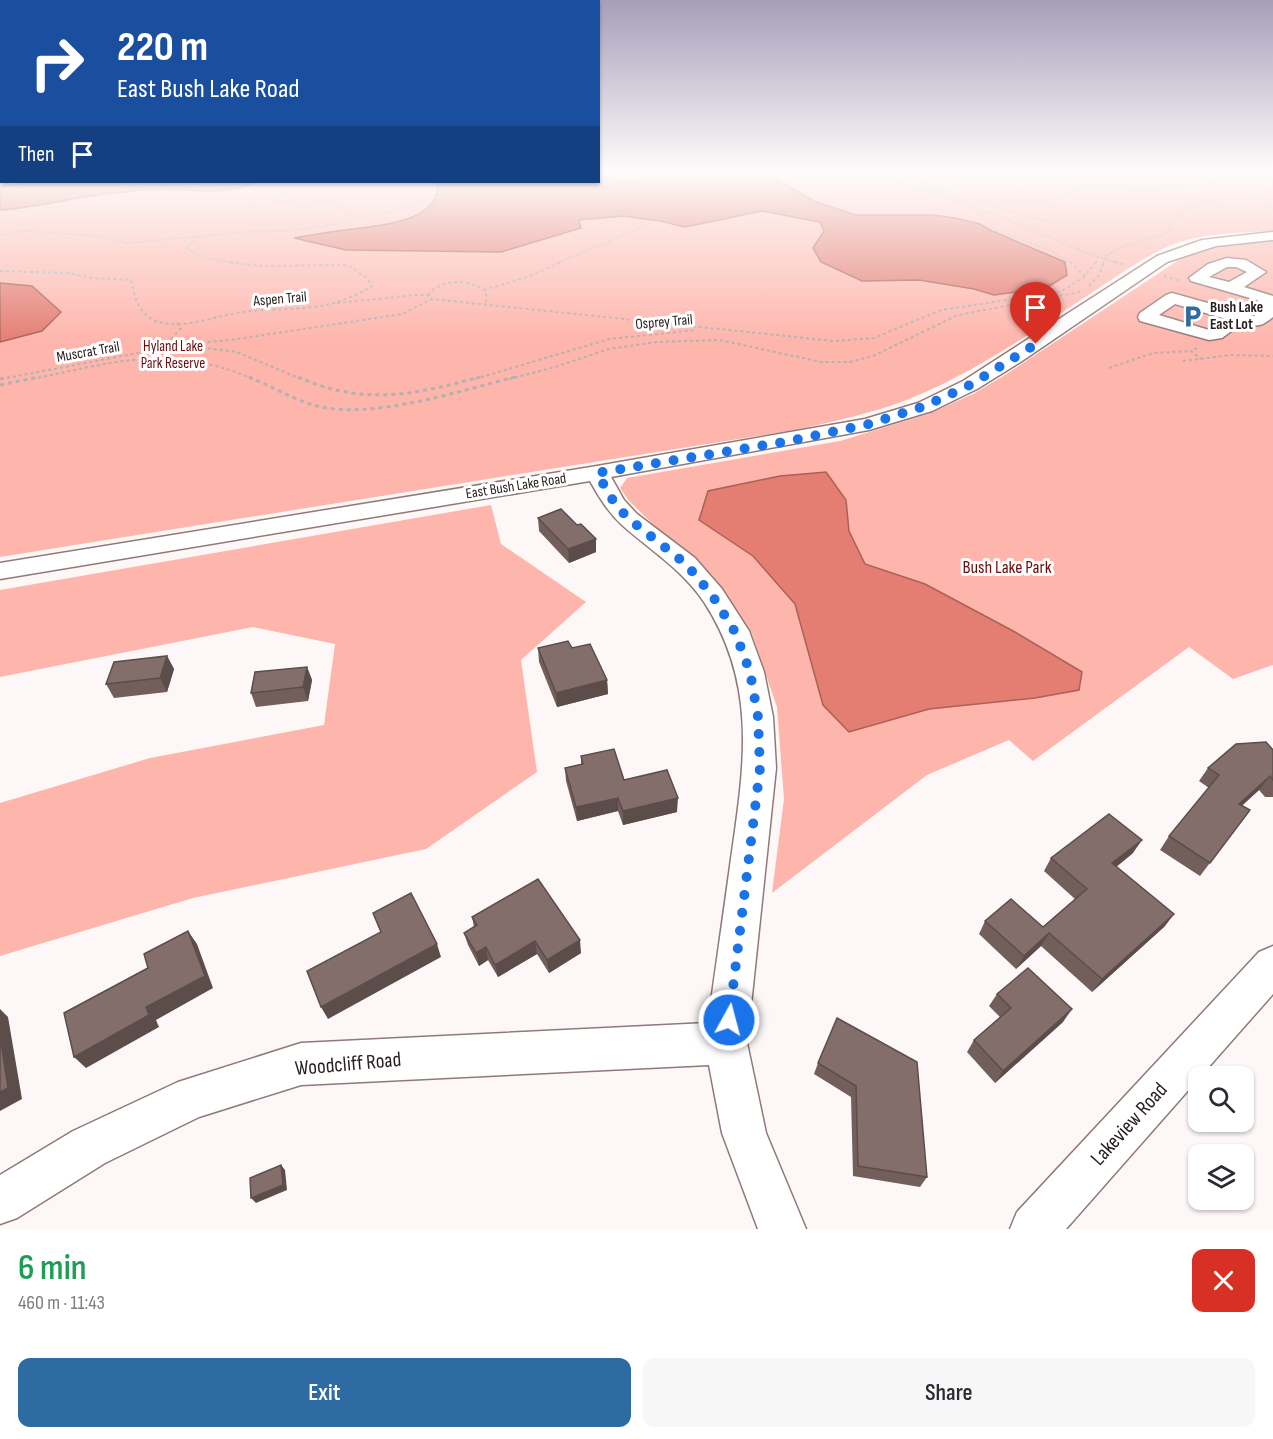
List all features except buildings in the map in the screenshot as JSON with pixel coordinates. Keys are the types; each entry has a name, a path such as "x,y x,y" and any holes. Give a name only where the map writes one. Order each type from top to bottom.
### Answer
{"street":[{"name":"East Bush Lake Road","path":"0,571 837,432 925,406 970,385 1156,280 1162,259 1196,245 1273,236"},
{"path":"1156,280 1270,314"},
{"path":"1185,285 1251,304 1270,314"},
{"path":"1230,288 1263,297 1270,314"},
{"path":"1239,316 1225,327 1159,308 1172,298 1239,316 1270,314"},
{"path":"597,473 615,504 629,519 686,564 712,595 735,632 750,672 758,717 760,768 726,1043 744,1133 782,1229"},
{"name":"Lakeview Road","path":"1034,1229 1273,965"},
{"name":"Woodcliff Road","path":"0,1201 89,1147 193,1097 301,1064 726,1043"}],"path":[{"path":"0,235 22,231 99,236 129,243 307,228"},
{"path":"437,285 459,282 483,289 530,276 567,257 639,228"},
{"path":"994,228 998,232 1050,250 1068,260 1085,276"},
{"path":"1028,228 1105,259"},
{"path":"0,385 137,358 171,357 230,369 317,406 357,410 425,400 555,367 609,349 649,343 720,340 821,362 850,362 873,356 958,315 1040,301 1081,291 1099,275 1105,259 1115,250 1167,233 1172,228"},
{"name":"Aspen Trail","path":"0,271 68,273 92,278 131,280 136,301 143,312 156,322 177,323 243,312 299,309 333,303 355,296 372,286 368,279 348,265 261,266 207,259 186,248 196,237"},
{"path":"706,329 834,341 874,338 940,310 1060,292 1075,285 1085,276 1097,263 1097,257"},
{"path":"333,303 428,295 441,282"},
{"path":"483,289 486,303"},
{"path":"180,345 238,339 402,314 432,299 428,295"},
{"name":"Osprey Trail","path":"432,299 486,303 706,329"},
{"path":"163,348 181,328 177,323"},
{"name":"Osprey Trail","path":"180,345 242,353 316,386 346,395 373,396 407,393 458,382 527,365 598,342 633,335 706,329"},
{"name":"Muscrat Trail","path":"0,379 180,345"},
{"path":"1109,368 1153,353 1191,351"},
{"path":"1183,361 1231,355 1273,356"}],"green space":[{"name":"Hyland Lake Park Reserve","path":"0,228 1273,228 1273,231 1214,235 1170,246 1142,260 973,368 914,397 855,416 795,430 0,557"},
{"name":"Bush Lake Park","path":"1273,240 1273,665 1233,679 1189,647 1033,761 1009,740 927,775 772,893 784,799 777,707 752,634 712,575 661,532 629,501 620,488 627,478 840,441 928,414 973,394 1005,375 1180,259 1214,248"},
{"path":"491,505 501,544 586,602 521,660 537,772 426,849 193,898 0,956 0,803 150,758 324,725 335,644 253,627 0,677 0,590"}],"shaded area":[{"path":"361,228 580,228 501,252 346,250 294,238"},
{"path":"823,228 987,228 1065,262 1067,275 1046,288 994,295 974,289 919,280 862,281 821,262 813,248 824,231"},
{"path":"0,283 32,286 61,312 42,331 0,342"},
{"path":"826,472 846,500 849,531 865,564 925,584 1015,632 1082,672 1079,690 1035,698 929,709 849,732 823,705 795,604 753,556 699,520 708,491 780,476"}],"place":[{"name":"Bush Lake East Lot","path":"1192,316"}],"route":[{"path":"729,1020 760,768 758,717 750,672 735,632 712,595 686,564 629,519 615,504 597,473 790,441 869,424 925,406 970,385 1036,344"}]}
